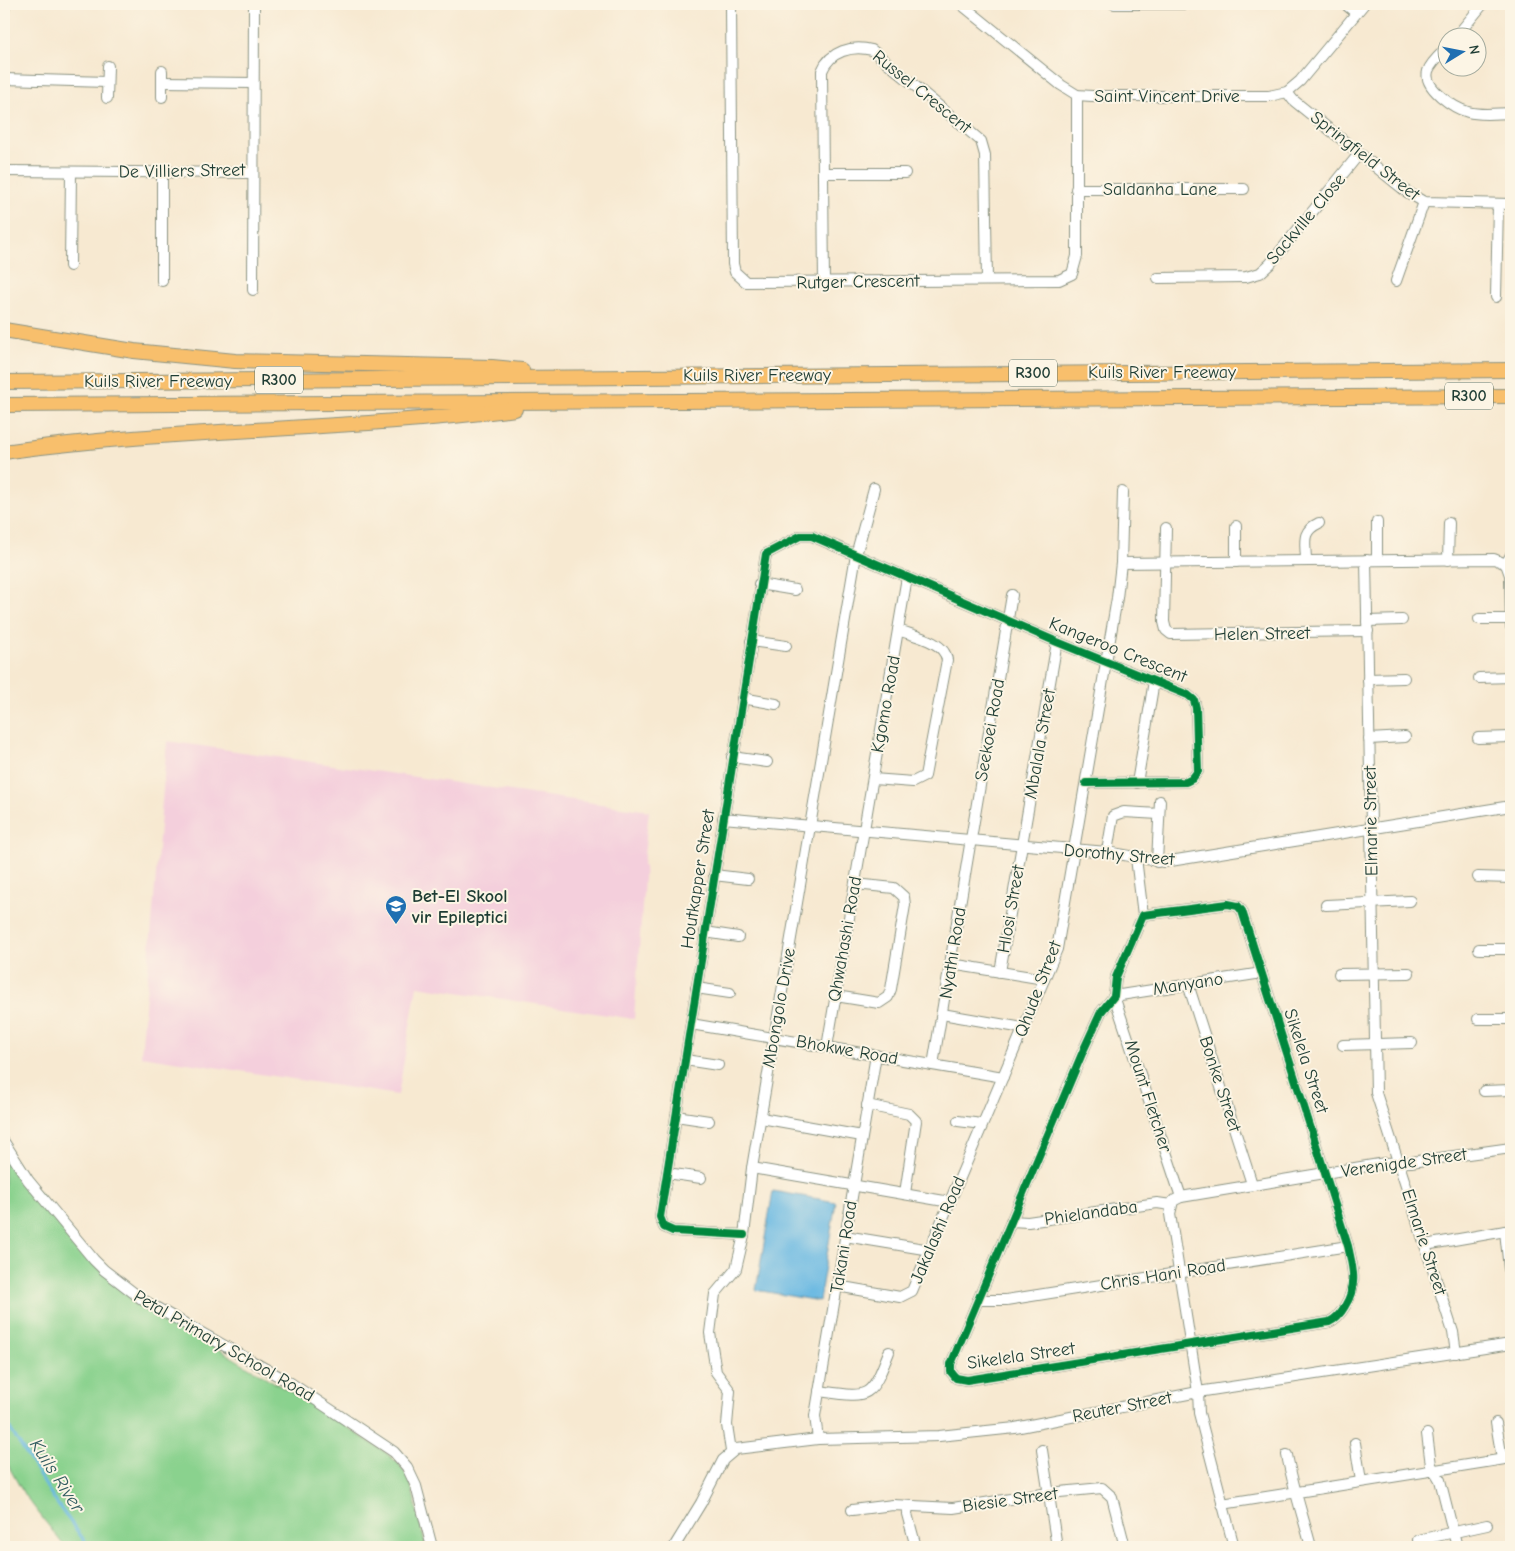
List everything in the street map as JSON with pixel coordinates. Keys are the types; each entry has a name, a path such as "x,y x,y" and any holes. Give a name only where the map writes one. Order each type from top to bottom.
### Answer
{"highway":[{"path":"4,330 134,351 235,361 492,367 555,377"},
{"name":"Kuils River Freeway","path":"4,382 1511,370"},
{"name":"Kuils River Freeway","path":"4,406 1511,396"},
{"path":"4,452 151,436 484,413 552,402"}],"street":[{"path":"4,11 5,4"},
{"name":"De Villiers Street","path":"4,170 162,173 253,172 254,4"},
{"name":"Rutger Crescent","path":"732,4 733,264 735,272 746,282 1059,280 1072,274 1077,256 1077,95"},
{"name":"Saint Vincent Drive","path":"961,4 1061,85 1077,95 1115,97 1261,96 1287,92"},
{"path":"1114,4 1197,4"},
{"path":"1345,4 1356,13"},
{"path":"1287,92 1300,81 1364,4"},
{"path":"1463,28 1483,4"},
{"name":"Russel Crescent","path":"824,283 822,70 830,57 852,48 872,50 981,141 986,155 987,280"},
{"path":"1438,58 1429,68 1428,79 1432,88 1459,108 1468,112 1511,113"},
{"path":"107,98 108,66"},
{"path":"162,71 162,97"},
{"path":"4,79 107,82"},
{"path":"162,82 253,83"},
{"name":"Springfield Street","path":"1287,92 1406,192 1424,202 1511,204"},
{"name":"Sackville Close","path":"1158,278 1246,277 1260,273 1298,231 1359,154"},
{"path":"70,266 71,172"},
{"path":"252,290 253,172"},
{"path":"162,173 162,281"},
{"path":"823,173 904,173"},
{"name":"Saldanha Lane","path":"1076,189 1244,189"},
{"path":"1396,281 1424,202"},
{"path":"1496,297 1498,204"},
{"name":"Mbongolo Drive","path":"731,1451 727,1425 730,1391 716,1372 710,1333 715,1294 736,1269 744,1235 752,1168 856,555 874,489"},
{"name":"Qhude Street","path":"1003,1077 1059,940 1121,563 1123,492"},
{"path":"1306,561 1306,532 1309,527 1319,522"},
{"path":"1377,522 1377,560"},
{"path":"1448,560 1449,523"},
{"path":"1236,526 1236,562"},
{"path":"1165,562 1166,528"},
{"name":"Houtkapper Street","path":"744,1235 673,1231 667,1229 660,1217 759,584 766,554 800,536 812,536 856,555"},
{"name":"Kangeroo Crescent","path":"856,555 1057,642 1154,680 1188,695 1194,700 1196,708 1198,771 1192,779 1186,782 1086,784"},
{"path":"1121,563 1509,559 1511,627"},
{"name":"Elmarie Street","path":"1366,560 1377,1098 1453,1332 1456,1353"},
{"name":"Helen Street","path":"1165,562 1164,622 1166,630 1174,636 1367,626"},
{"name":"Kgomo Road","path":"864,831 907,577"},
{"path":"759,584 795,590"},
{"name":"Seekoei Road","path":"971,840 1012,595"},
{"path":"1479,619 1511,619"},
{"path":"1367,626 1402,620"},
{"path":"873,778 912,782 925,776 947,660 945,652 939,646 898,630"},
{"path":"751,641 786,646"},
{"name":"Mbalala Street","path":"1022,846 1057,642"},
{"path":"1479,678 1511,677"},
{"path":"1368,679 1404,678"},
{"path":"1137,783 1154,680"},
{"path":"742,698 776,704"},
{"path":"1369,739 1405,737"},
{"path":"1478,738 1511,737"},
{"path":"732,757 766,762"},
{"path":"1157,862 1160,801"},
{"name":"Dorothy Street","path":"723,818 1022,846 1107,852 1157,862 1177,862 1511,806"},
{"path":"1107,852 1113,816 1124,812 1159,814"},
{"name":"Qhwahashi Road","path":"827,1047 864,831"},
{"name":"Nyathi Road","path":"933,1065 971,840"},
{"name":"Hlosi Street","path":"1000,972 1022,846"},
{"path":"1136,858 1143,915"},
{"path":"714,875 748,880"},
{"path":"1478,877 1511,878"},
{"path":"836,996 879,1003 888,997 892,980 904,897 894,888 855,884"},
{"name":"Elmarie Street","path":"1326,905 1410,901"},
{"name":"Sikelela Street","path":"1232,903 1238,906 1243,914 1348,1246 1354,1273 1354,1286 1344,1308 1332,1321 1191,1345 960,1380 953,1376 951,1364 1098,1019 1114,996 1116,977 1143,915 1232,903"},
{"path":"705,932 738,937"},
{"path":"1479,949 1511,949"},
{"path":"951,964 1044,979"},
{"name":"Manyano","path":"1114,996 1262,973"},
{"path":"1338,974 1409,973"},
{"name":"Bonke Street","path":"1188,984 1252,1184"},
{"path":"696,988 730,993"},
{"name":"Mount Fletcher","path":"1114,996 1181,1196"},
{"path":"942,1014 1023,1028"},
{"path":"1478,1019 1511,1019"},
{"name":"Bhokwe Road","path":"690,1024 1003,1077"},
{"path":"1343,1045 1412,1043"},
{"name":"Takani Road","path":"818,1439 815,1416 876,1055"},
{"path":"685,1060 718,1065"},
{"name":"Jakalashi Road","path":"837,1286 904,1296 912,1291 1003,1077"},
{"path":"1484,1090 1511,1090"},
{"path":"867,1106 909,1114 916,1121 905,1193"},
{"path":"676,1116 709,1121"},
{"path":"761,1118 862,1136"},
{"path":"958,1121 982,1124"},
{"name":"Petal Primary School Road","path":"4,1142 47,1205 104,1270 122,1285 143,1300 196,1328 218,1343 313,1396 394,1452 407,1467 416,1486 432,1547"},
{"name":"Verenigde Street","path":"1181,1196 1252,1184 1511,1148"},
{"path":"752,1168 950,1202"},
{"path":"667,1173 701,1178"},
{"path":"1181,1196 1171,1205 1170,1214 1198,1392 1199,1413 1234,1547"},
{"name":"Phielandaba","path":"1011,1221 1028,1222 1157,1203 1171,1205"},
{"path":"1425,1245 1508,1231 1509,1270"},
{"path":"845,1236 930,1250"},
{"name":"Chris Hani Road","path":"978,1300 1006,1300 1348,1246"},
{"name":"Reuter Street","path":"731,1451 741,1448 818,1439 939,1436 1015,1428 1198,1392 1511,1344"},
{"path":"819,1392 848,1395 868,1392 876,1384 889,1352"},
{"path":"1222,1504 1294,1491 1507,1459 1496,1423"},
{"path":"1427,1434 1432,1465 1440,1480 1457,1547"},
{"path":"1355,1443 1361,1481"},
{"path":"1042,1450 1057,1547"},
{"path":"674,1547 701,1503 723,1460 731,1451"},
{"path":"1288,1455 1294,1491 1312,1547"},
{"name":"Biesie Street","path":"852,1510 908,1506 953,1508 1099,1488 1108,1491 1113,1500 1125,1547"},
{"path":"908,1506 907,1514 916,1547"},
{"path":"1418,1540 1487,1525"}],"shaded area":[{"name":"Bet-El Skool vir Epileptici","path":"167,741 649,811 643,865 645,865 634,1019 417,986 398,1095 141,1056"}],"green space":[{"path":"4,1149 92,1260 205,1341 322,1411 385,1452 399,1464 410,1481 426,1547 65,1547 24,1494 4,1458"}],"water":[{"path":"773,1191 836,1202 819,1301 756,1290"}],"waterway":[{"name":"Kuils River","path":"4,1419 56,1502 89,1547"}],"cycle path":[{"path":"744,1235 673,1231 664,1227 660,1217 766,554 800,536 812,536 1057,642 1188,695 1194,700 1196,708 1198,771 1192,779 1186,782 1086,783"},
{"path":"1228,904 1238,906 1242,911 1348,1246 1353,1270 1353,1284 1345,1306 1338,1316 1329,1322 967,1380 956,1378 951,1372 951,1364 1084,1049 1101,1012 1114,996 1116,977 1143,915 1228,904"}],"place":[{"name":"Bet-El Skool vir Epileptici","path":"396,925"}]}
